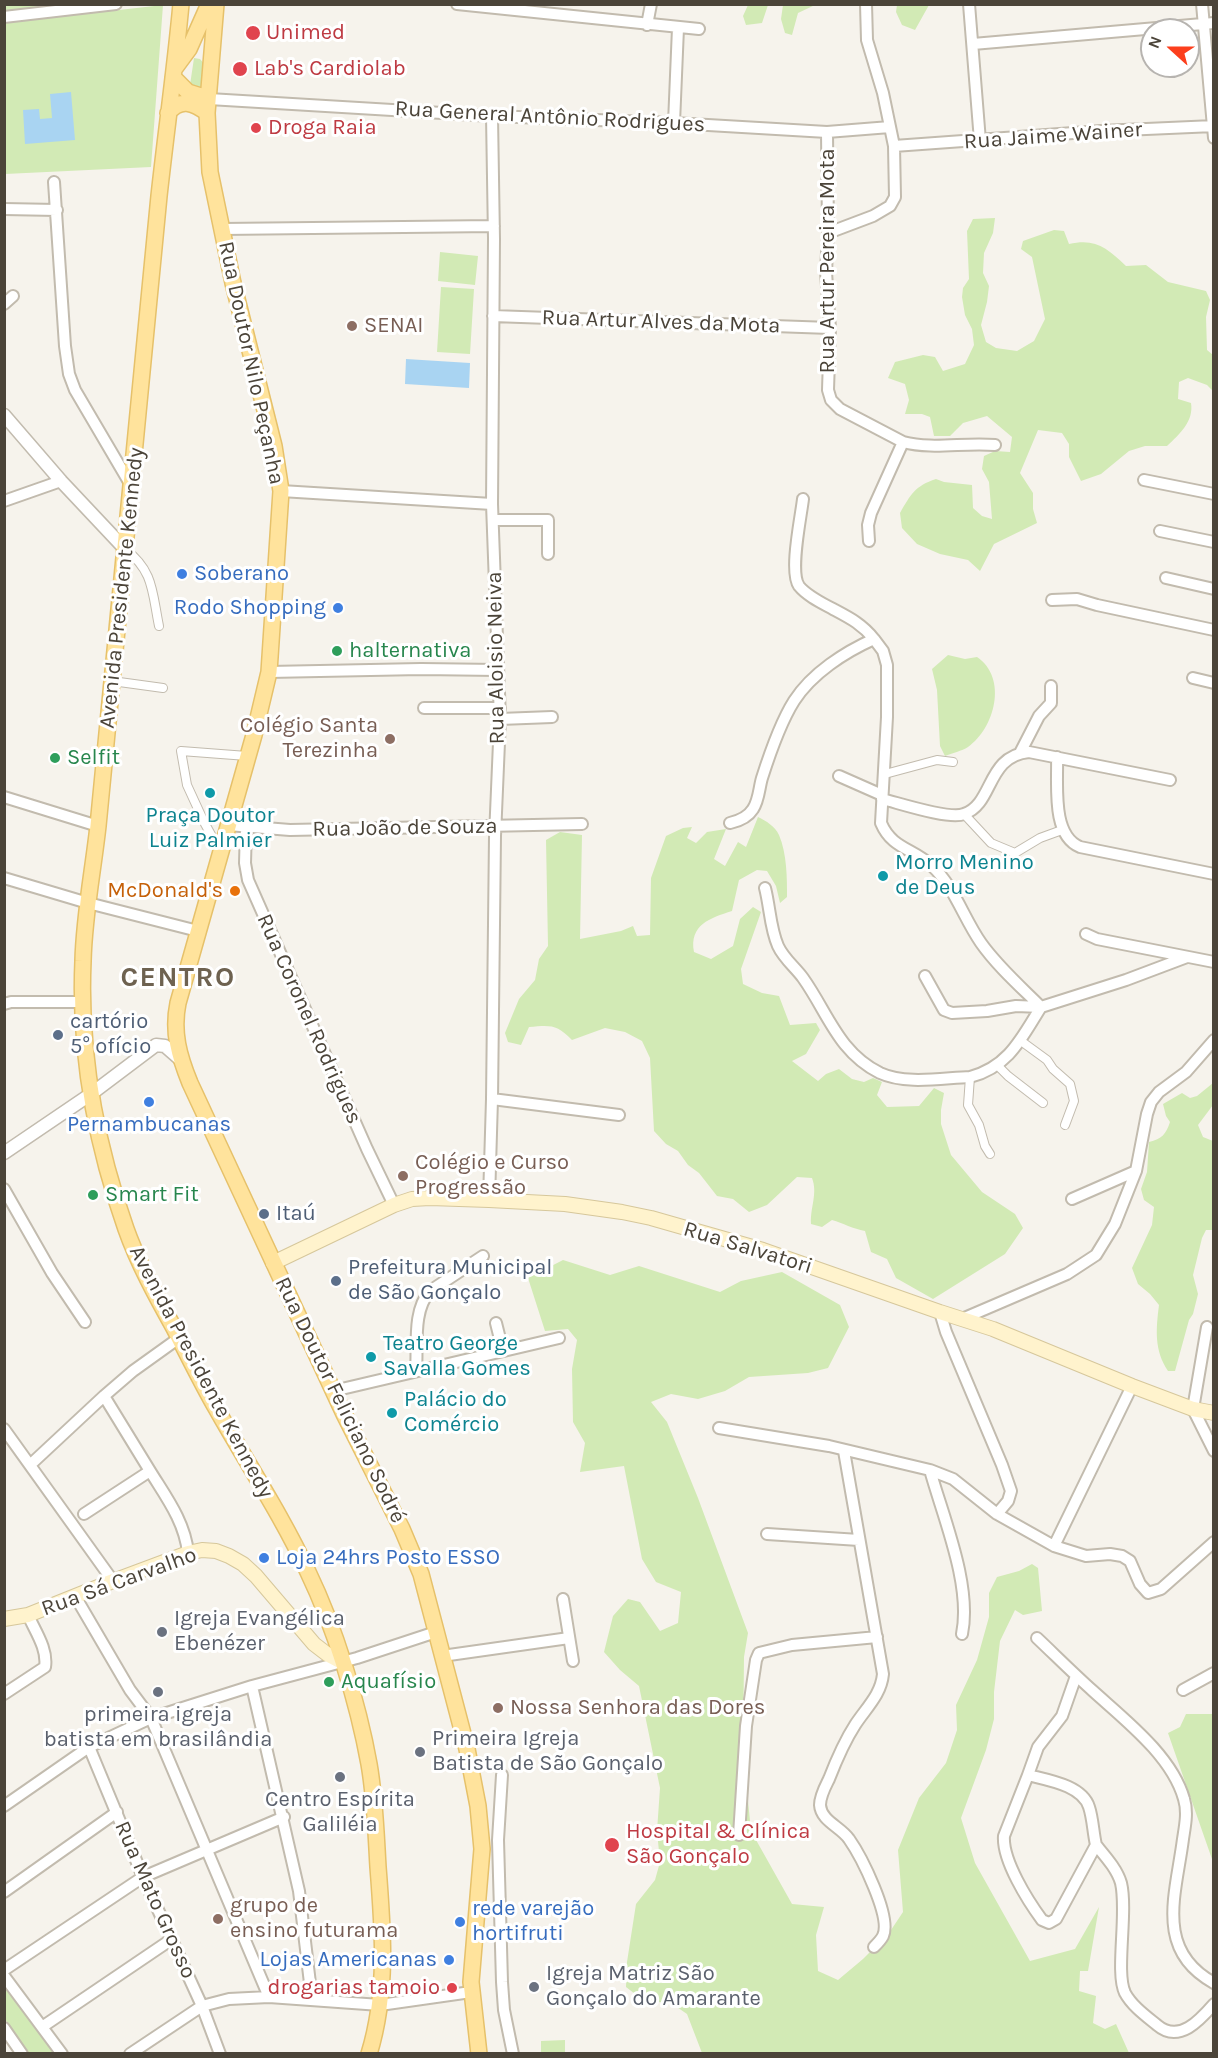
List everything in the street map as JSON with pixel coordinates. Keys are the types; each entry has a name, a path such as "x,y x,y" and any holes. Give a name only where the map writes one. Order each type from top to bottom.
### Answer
{"main road":[{"name":"Avenida Presidente Kennedy","path":"181,4 177,67 168,113 98,826 83,951 82,1002 85,1048 91,1094 107,1165 126,1229 149,1282 214,1405 288,1532 308,1572 327,1616 342,1662 364,1740 374,1798 382,1919 383,1976 380,2005 369,2054"},
{"name":"Avenida Presidente Kennedy","path":"177,67 200,26 209,4"},
{"name":"Rua Doutor Nilo Peçanha","path":"216,4 208,106 210,172 274,446 281,491 269,672 228,825"},
{"path":"208,106 188,92 177,67 189,54 199,54 212,64"},
{"path":"168,113 173,107 184,102 208,106"},
{"name":"Rua Doutor Feliciano Sodré","path":"228,825 176,1014 175,1028 181,1060 273,1263 402,1528 421,1574 474,1779 481,1834 471,1992 479,2054"},
{"name":"Rua Salvatori","path":"273,1263 394,1205 412,1200 430,1198 565,1204 622,1212 763,1250 993,1329 1132,1386 1193,1409 1214,1413"},
{"name":"Rua Sá Carvalho","path":"4,1620 28,1615 188,1553 202,1550 216,1551 243,1564 314,1644 342,1662"}],"street":[{"path":"4,17 64,12 116,4"},
{"path":"457,4 699,29"},
{"path":"647,25 651,4"},
{"path":"828,233 873,216 890,206 895,197 894,146 867,40 866,4"},
{"path":"969,4 980,141"},
{"path":"1202,4 1208,23 1213,130"},
{"path":"973,44 1208,23"},
{"path":"674,123 678,27"},
{"name":"Rua General Antônio Rodrigues","path":"208,106 391,108 492,116 827,132 890,127"},
{"name":"Rua Aloisio Neiva","path":"489,1200 495,826 500,713 492,504 494,226 492,116"},
{"name":"Rua Jaime Wainer","path":"894,146 1101,131 1213,130"},
{"name":"Rua Artur Pereira Mota","path":"827,132 826,272 830,328 828,390 831,400 840,409 903,442"},
{"path":"54,182 65,346 69,374 75,390 132,487"},
{"path":"4,209 57,210"},
{"path":"222,229 494,226"},
{"name":"Rua Artur Alves da Mota","path":"493,315 830,328"},
{"path":"4,415 61,481 145,567 159,626"},
{"path":"869,541 868,525 871,513 903,442 943,446 995,445"},
{"path":"1144,480 1214,494"},
{"path":"4,501 61,481"},
{"path":"281,491 492,504"},
{"path":"803,499 795,567 799,586 808,594 866,628 883,651 887,665 885,774 880,823 885,834 891,841 924,858 937,870 981,943 1041,1007"},
{"path":"493,520 543,518 548,520 548,554"},
{"path":"1160,531 1214,542"},
{"path":"1166,578 1214,589"},
{"path":"1052,600 1077,599 1214,630"},
{"path":"730,823 738,821 752,810 762,778 793,702 808,683 824,670 874,639"},
{"path":"269,672 498,670"},
{"path":"1193,678 1214,683"},
{"path":"112,681 163,688"},
{"path":"1020,753 1039,716 1051,703 1052,686"},
{"path":"424,708 552,717"},
{"path":"220,851 188,785 182,751 247,756"},
{"path":"839,776 882,797 954,816 964,814 976,806 998,769 1010,758 1020,753 1029,752 1057,757 1170,780"},
{"path":"1057,757 1059,820 1062,830 1072,843 1080,847 1214,874"},
{"path":"885,774 938,760 953,762"},
{"path":"4,797 98,826"},
{"path":"964,814 991,843 1015,853 1040,838 1062,830"},
{"name":"Rua João de Souza","path":"228,825 290,830 582,824"},
{"name":"Rua Coronel Rodrigues","path":"246,828 245,862 248,880 394,1205"},
{"path":"4,878 88,903 198,931"},
{"path":"765,888 774,934 781,953 801,975 831,1026 861,1060 880,1073 897,1078 970,1077 981,1074 997,1065 1022,1041 1041,1007"},
{"path":"1086,934 1097,939 1214,962"},
{"path":"925,976 944,1010 952,1014 1016,1006 1041,1007 1126,980 1186,957"},
{"path":"4,1004 82,1002"},
{"path":"962,1319 1067,1274 1096,1255 1115,1224 1136,1171 1151,1102 1159,1092 1186,1072 1214,1040"},
{"path":"1022,1041 1047,1060 1053,1069 1070,1084 1074,1101 1065,1125"},
{"path":"4,1153 91,1094 156,1045 165,1046 181,1060"},
{"path":"997,1065 1043,1103"},
{"path":"970,1077 968,1105 979,1125 985,1146 990,1154"},
{"path":"492,1099 619,1115"},
{"path":"1072,1199 1136,1171"},
{"path":"4,1189 52,1273 85,1322"},
{"path":"416,1371 419,1310 424,1298 430,1291 483,1256"},
{"path":"940,1312 1011,1491 1008,1501 997,1514"},
{"path":"496,1323 502,1351"},
{"path":"1207,1327 1193,1409 1214,1451"},
{"path":"30,1465 133,1371 179,1338"},
{"path":"333,1390 559,1338"},
{"path":"1054,1546 1132,1386"},
{"path":"104,1396 179,1519 186,1538 188,1553"},
{"path":"719,1428 829,1446 930,1470 952,1479 997,1514 1054,1546 1086,1556 1110,1554 1122,1556 1130,1561 1145,1591 1152,1593 1161,1589 1214,1542"},
{"path":"4,1429 113,1581"},
{"path":"844,1451 883,1674 881,1688 841,1750 820,1806 823,1814 849,1838 878,1896 884,1915 885,1928 883,1936 874,1947"},
{"path":"930,1470 961,1576 965,1619 962,1634"},
{"path":"84,1514 150,1471"},
{"path":"767,1534 859,1540"},
{"path":"75,1596 130,1690 151,1718 269,1997"},
{"path":"563,1599 573,1661"},
{"path":"4,1694 45,1666 44,1649 28,1615"},
{"path":"4,1806 89,1747 151,1718 436,1632"},
{"path":"739,1835 746,1726 759,1653 792,1645 878,1637"},
{"path":"442,1656 569,1638"},
{"path":"1037,1638 1162,1758 1175,1777 1184,1799 1186,1819 1173,1909 1173,1930 1176,1942 1189,1964 1214,1983"},
{"path":"1183,1690 1214,1673"},
{"path":"1076,1676 1062,1716 1038,1747 1006,1828 1005,1853 1042,1920 1049,1923 1056,1919 1096,1845"},
{"path":"252,1686 284,1817 299,1892 312,2000"},
{"name":"Rua Mato Grosso","path":"89,1747 143,1877 202,2006 220,2054"},
{"path":"1028,1774 1067,1787 1082,1796 1089,1805 1096,1845 1114,1867 1121,1882 1125,1919 1122,1970 1124,1991 1146,2016 1161,2028 1173,2032 1186,2030 1200,2021 1214,2004"},
{"path":"502,1775 498,1840 502,1982 504,2010 513,2054"},
{"path":"4,1892 117,1812"},
{"path":"4,1971 143,1877 284,1817"},
{"path":"479,1885 499,1883"},
{"path":"42,2027 172,1939"},
{"path":"4,1976 62,2054"},
{"path":"130,2054 202,2006 229,1999 269,1997 380,2005 471,1992"},
{"path":"4,2028 22,2054"}],"green space":[{"path":"783,4 815,5 798,13 792,35 785,33 781,19"},
{"path":"897,4 929,5 915,30 902,25 896,12"},
{"path":"5,5 49,5 49,18 163,5 151,167 5,174"},
{"path":"748,5 768,5 762,23 746,25 743,16"},
{"path":"194,58 200,59 206,66 204,92 190,85"},
{"path":"995,218 993,233 984,253 983,273 989,286 981,325 986,342 996,348 1017,351 1034,341 1045,319 1032,257 1021,249 1023,241 1054,230 1064,231 1069,244 1087,242 1100,246 1126,266 1146,265 1168,282 1206,291 1210,300 1206,317 1207,350 1213,355 1214,392 1207,385 1188,378 1179,382 1178,399 1191,403 1191,410 1185,427 1177,437 1167,446 1145,446 1129,451 1101,474 1081,481 1069,457 1069,444 1062,433 1038,430 1020,473 1033,493 1033,509 1037,523 994,544 980,571 968,560 940,554 917,544 902,528 900,513 914,492 936,479 972,485 973,508 982,516 992,519 989,482 982,469 984,456 995,451 1010,452 1012,437 987,416 963,423 950,436 934,436 930,417 922,414 905,414 909,400 905,384 888,378 895,362 923,355 935,357 943,371 965,364 974,345 972,329 965,315 962,297 963,288 969,279 967,231 973,219"},
{"path":"440,252 478,256 475,285 438,281"},
{"path":"441,287 474,289 470,354 437,352"},
{"path":"948,655 965,659 977,657 987,666 995,690 991,716 977,739 968,747 945,756 940,746 937,690 932,669"},
{"path":"758,817 773,826 782,842 787,874 787,897 780,903 776,886 767,871 757,870 739,880 732,911 709,920 698,929 693,943 694,952 711,959 733,946 740,919 753,907 761,912 741,969 743,984 762,993 779,996 790,1025 816,1023 820,1030 806,1054 792,1061 818,1081 826,1074 839,1069 852,1079 864,1082 873,1078 882,1082 877,1095 887,1107 919,1106 934,1088 944,1093 941,1124 951,1155 982,1192 1015,1214 1023,1228 1005,1254 933,1299 896,1278 887,1259 871,1252 865,1231 832,1220 822,1227 811,1224 814,1195 812,1178 797,1177 767,1205 749,1212 733,1199 717,1196 678,1151 666,1144 654,1131 650,1058 642,1041 625,1032 605,1028 572,1040 557,1028 542,1026 529,1027 521,1045 508,1042 505,1033 519,999 535,980 539,959 548,946 546,840 560,832 582,835 580,939 621,931 633,926 637,936 650,935 651,878 666,836 683,828 692,827 687,838 696,843 707,832 726,829 714,859 725,866 738,842 746,847"},
{"path":"1213,1083 1213,1105 1198,1125 1203,1137 1213,1141 1213,1230 1206,1230 1202,1238 1193,1275 1198,1294 1193,1314 1189,1320 1175,1371 1168,1371 1158,1347 1159,1305 1138,1284 1132,1268 1152,1225 1154,1207 1144,1200 1141,1189 1147,1172 1149,1142 1163,1135 1170,1122 1163,1104 1182,1093 1190,1098 1197,1096"},
{"path":"563,1260 610,1275 639,1266 720,1292 741,1281 782,1272 840,1305 849,1327 828,1368 808,1373 749,1377 725,1391 698,1399 671,1394 651,1402 667,1422 748,1633 744,1657 743,1751 751,1831 792,1904 824,1907 816,1935 818,1971 838,1980 889,1933 903,1912 898,1850 919,1798 946,1763 957,1730 956,1705 977,1660 989,1617 989,1593 997,1577 1019,1571 1032,1564 1038,1568 1042,1611 1023,1615 1015,1610 1000,1641 994,1692 994,1719 986,1750 961,1818 975,1863 1030,1961 1075,1949 1099,1907 1088,1971 1080,1971 1079,1991 1096,1996 1093,2023 1105,2029 1116,2024 1129,2053 702,2053 687,2014 671,2003 644,2001 626,1987 627,1962 636,1904 655,1880 660,1862 657,1831 660,1788 639,1686 604,1652 613,1616 628,1599 640,1602 660,1631 678,1623 681,1592 656,1582 642,1559 624,1466 580,1472 585,1443 573,1422 572,1369 577,1340 568,1329 545,1331 528,1278"},
{"path":"1186,1714 1213,1714 1213,1862 1168,1733 1180,1727"},
{"path":"4,1987 55,2053 28,2053 5,2019"},
{"path":"565,2040 565,2053 541,2053 541,2041"}],"water":[{"path":"71,92 75,140 25,144 23,110 39,109 40,119 52,118 50,94"},
{"path":"406,359 470,363 469,388 405,384"}],"place":[{"name":"Unimed","path":"253,33"},
{"name":"Lab's Cardiolab","path":"240,69"},
{"name":"Droga Raia","path":"256,128"},
{"name":"SENAI","path":"352,326"},
{"name":"Soberano","path":"182,574"},
{"name":"Rodo Shopping","path":"338,608"},
{"name":"halternativa","path":"337,651"},
{"name":"Colégio Santa Terezinha","path":"390,739"},
{"name":"Selfit","path":"55,758"},
{"name":"Praça Doutor Luiz Palmier","path":"210,793"},
{"name":"Morro Menino de Deus","path":"883,876"},
{"name":"McDonald's","path":"235,891"},
{"name":"cartório 5° ofício","path":"58,1035"},
{"name":"Pernambucanas","path":"149,1102"},
{"name":"Colégio e Curso Progressão","path":"403,1176"},
{"name":"Smart Fit","path":"93,1195"},
{"name":"Itaú","path":"264,1214"},
{"name":"Prefeitura Municipal de São Gonçalo","path":"336,1281"},
{"name":"Teatro George Savalla Gomes","path":"371,1357"},
{"name":"Palácio do Comércio","path":"392,1413"},
{"name":"Loja 24hrs Posto ESSO","path":"264,1558"},
{"name":"Igreja Evangélica Ebenézer","path":"162,1632"},
{"name":"Aquafísio","path":"329,1682"},
{"name":"primeira igreja batista em brasilândia","path":"158,1692"},
{"name":"Nossa Senhora das Dores","path":"498,1708"},
{"name":"Primeira Igreja Batista de São Gonçalo","path":"420,1752"},
{"name":"Centro Espírita Galiléia","path":"340,1777"},
{"name":"Hospital & Clínica São Gonçalo","path":"612,1845"},
{"name":"grupo de ensino futurama","path":"218,1919"},
{"name":"rede varejão hortifruti","path":"460,1922"},
{"name":"Lojas Americanas","path":"449,1960"},
{"name":"Igreja Matriz São Gonçalo do Amarante","path":"534,1987"},
{"name":"drogarias tamoio","path":"452,1988"}],"district":[{"name":"CENTRO","path":"178,978"}]}
